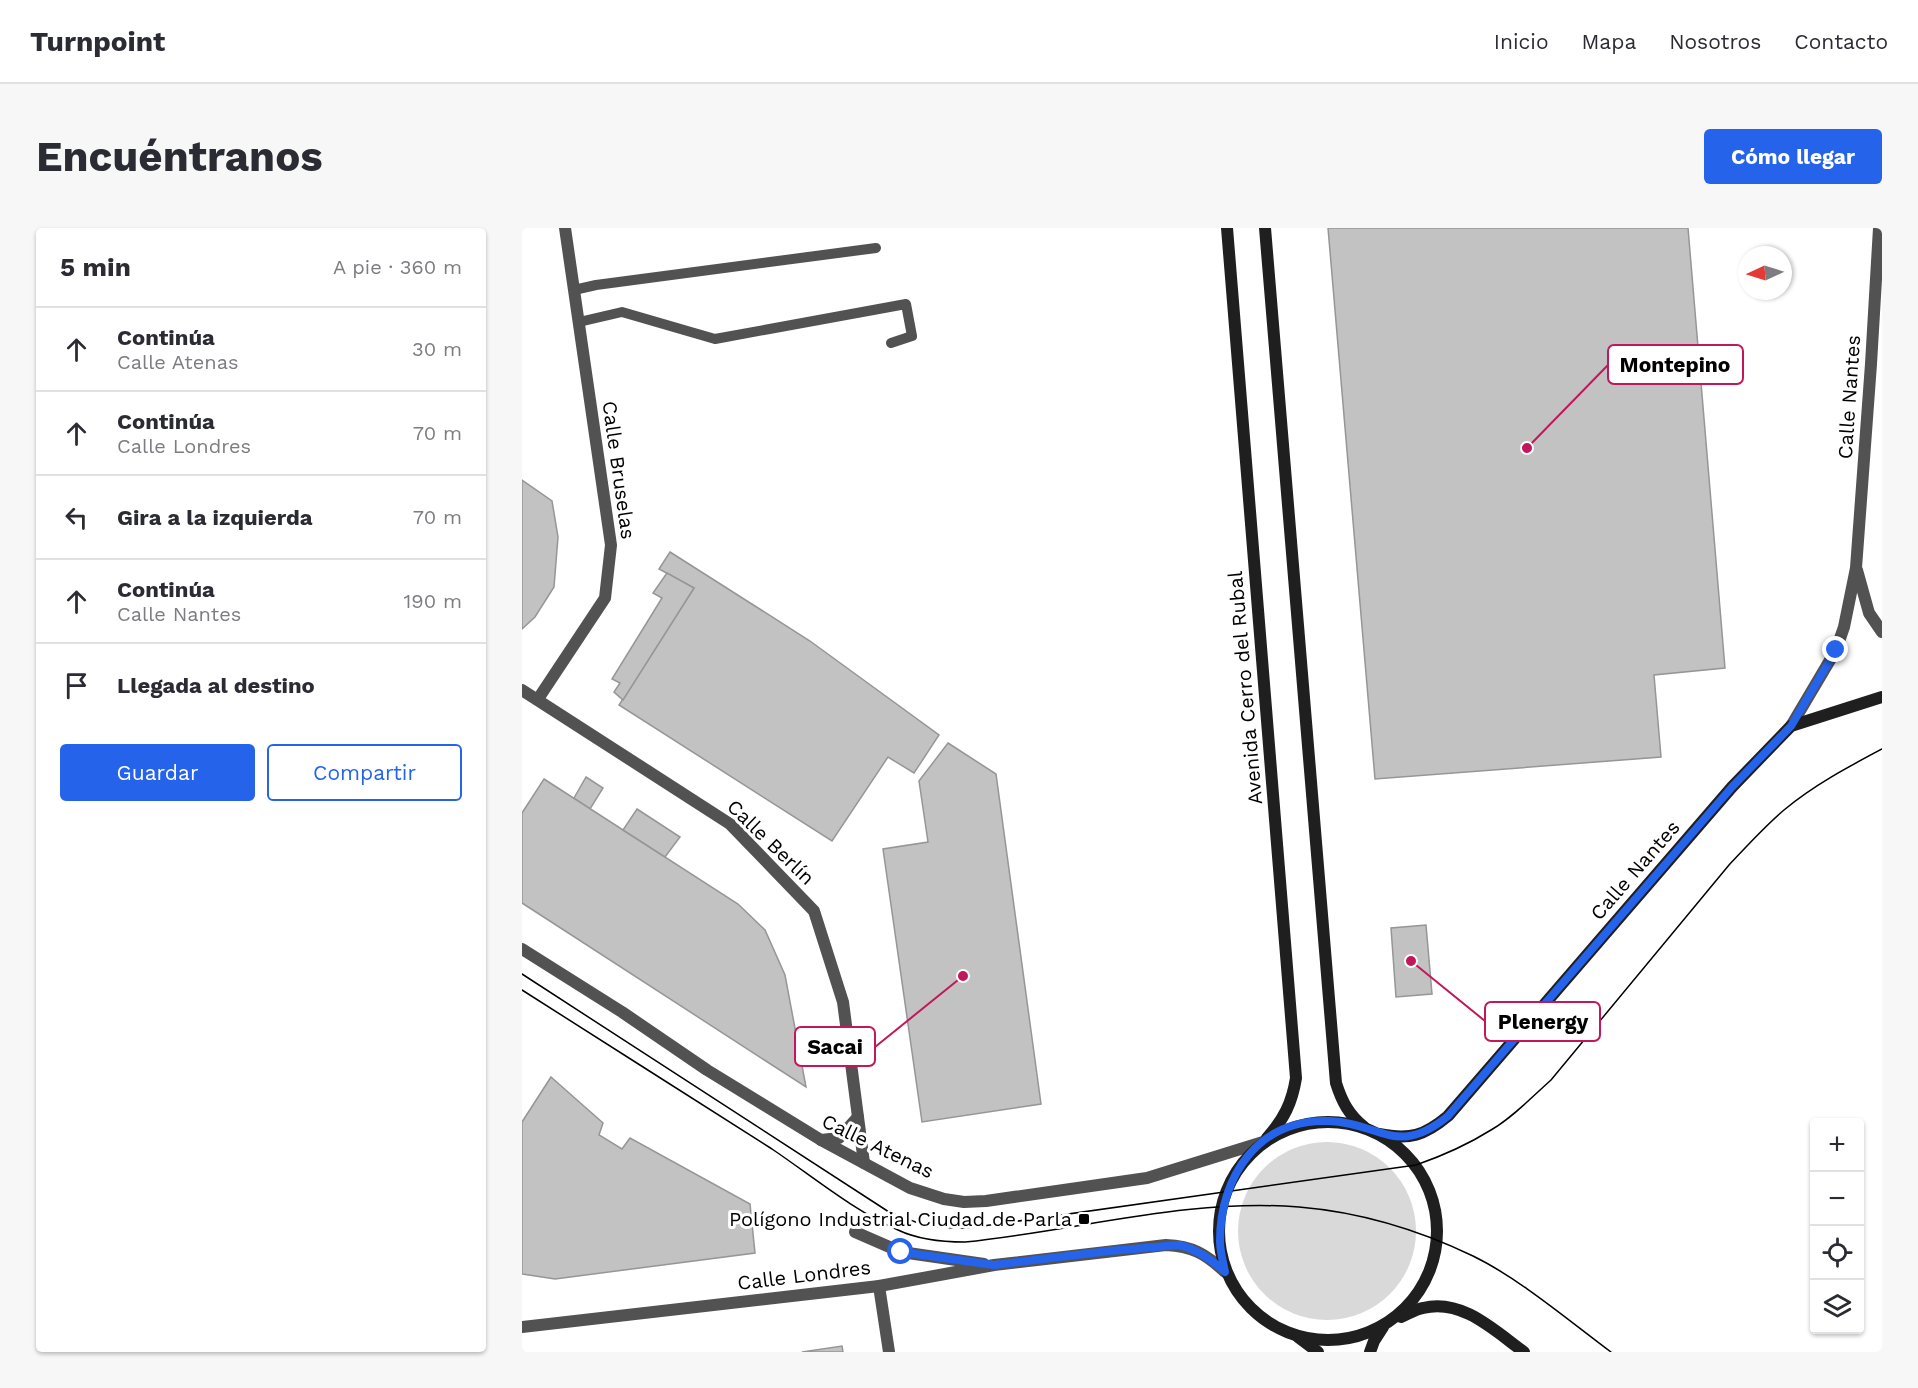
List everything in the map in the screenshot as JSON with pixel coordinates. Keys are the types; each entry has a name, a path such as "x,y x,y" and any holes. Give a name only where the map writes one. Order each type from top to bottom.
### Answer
{"street":[{"name":"Calle Bruselas","path":"538,699 605,598 611,545 565,228"},
{"name":"Avenida Cerro del Rubal","path":"1227,228 1296,1078 1290,1105 1282,1122 1265,1140"},
{"path":"1264,228 1336,1083 1351,1117 1364,1128"},
{"name":"Calle Nantes","path":"1379,1134 1396,1137 1415,1136 1448,1116 1732,787 1791,726 1836,650 1844,627 1856,568 1877,365 1879,228"},
{"name":"Calle Nantes","path":"1856,568 1869,613 1882,632"},
{"name":"Calle Berlín","path":"522,690 730,824 814,911 843,1002 864,1163"},
{"path":"1791,726 1882,697"},
{"name":"Calle Atenas","path":"522,950 820,1140 910,1188 944,1199 964,1202 986,1201 1147,1178 1265,1140"},
{"path":"820,1140 839,1137 858,1117"},
{"path":"1318,1352 1297,1336 1267,1322 1242,1301 1225,1272 1220,1243 1227,1193 1239,1166 1265,1140 1282,1129 1312,1122 1344,1122 1379,1134 1393,1143 1416,1165 1430,1189 1435,1206 1436,1241 1427,1278 1421,1291 1374,1341 1370,1352"},
{"path":"855,1232 901,1252 994,1265"},
{"name":"Calle Londres","path":"522,1327 879,1286 994,1265 1179,1245 1190,1247 1225,1272"},
{"path":"879,1286 889,1352"},
{"path":"1297,1336 1344,1339 1370,1332 1424,1307 1454,1308 1475,1318 1524,1352"}],"lane":[{"path":"574,290 596,285 876,248"},
{"path":"579,322 622,312 715,339 906,304 912,336 891,344"}],"shaded area":[{"path":"1327,1142 1361,1149 1390,1168 1409,1197 1416,1231 1409,1265 1390,1294 1361,1313 1327,1320 1293,1313 1264,1294 1245,1265 1238,1231 1245,1197 1264,1168 1293,1149"}],"building":[{"path":"1328,228 1688,228 1725,668 1654,675 1661,757 1375,779"},
{"path":"522,480 552,501 558,537 554,587 535,617 522,629"},
{"path":"670,552 810,641 939,735 914,773 888,757 832,841 619,705 694,588 659,569"},
{"path":"667,573 694,588 623,700 614,692 620,683 612,679 662,598 653,593"},
{"path":"948,743 996,774 1041,1104 922,1122 883,849 928,842 919,781"},
{"path":"586,777 603,788 590,809 574,798"},
{"path":"544,779 738,904 765,930 785,975 806,1087 522,903 522,813"},
{"path":"637,809 680,837 665,857 623,830"},
{"path":"1426,925 1432,994 1396,997 1391,928"},
{"path":"551,1077 603,1123 599,1135 622,1149 630,1138 750,1204 755,1253 555,1279 522,1274 522,1122"},
{"path":"842,1346 843,1352 802,1352"}],"tram line":[{"path":"522,974 889,1212 928,1225 969,1228 1416,1165 1473,1141 1522,1107 1551,1080 1729,865 1763,830 1807,792 1882,749"},
{"path":"522,990 772,1149 849,1203 882,1222 914,1236 939,1241 965,1242 1173,1211 1215,1207 1257,1205 1321,1209 1410,1230 1473,1256 1526,1288 1611,1352"}],"place":[{"name":"Montepino","path":"1527,448"},
{"name":"Plenergy","path":"1411,961"},
{"name":"Sacai","path":"963,976"},
{"name":"Polígono Industrial Ciudad de Parla","path":"1084,1219"}],"route":[{"path":"901,1252 994,1265 1179,1245 1190,1247 1216,1263 1225,1272 1220,1243 1224,1207 1232,1178 1250,1153 1267,1138 1296,1124 1344,1122 1379,1134 1406,1137 1426,1131 1448,1116 1732,787 1791,726 1836,650"}]}
